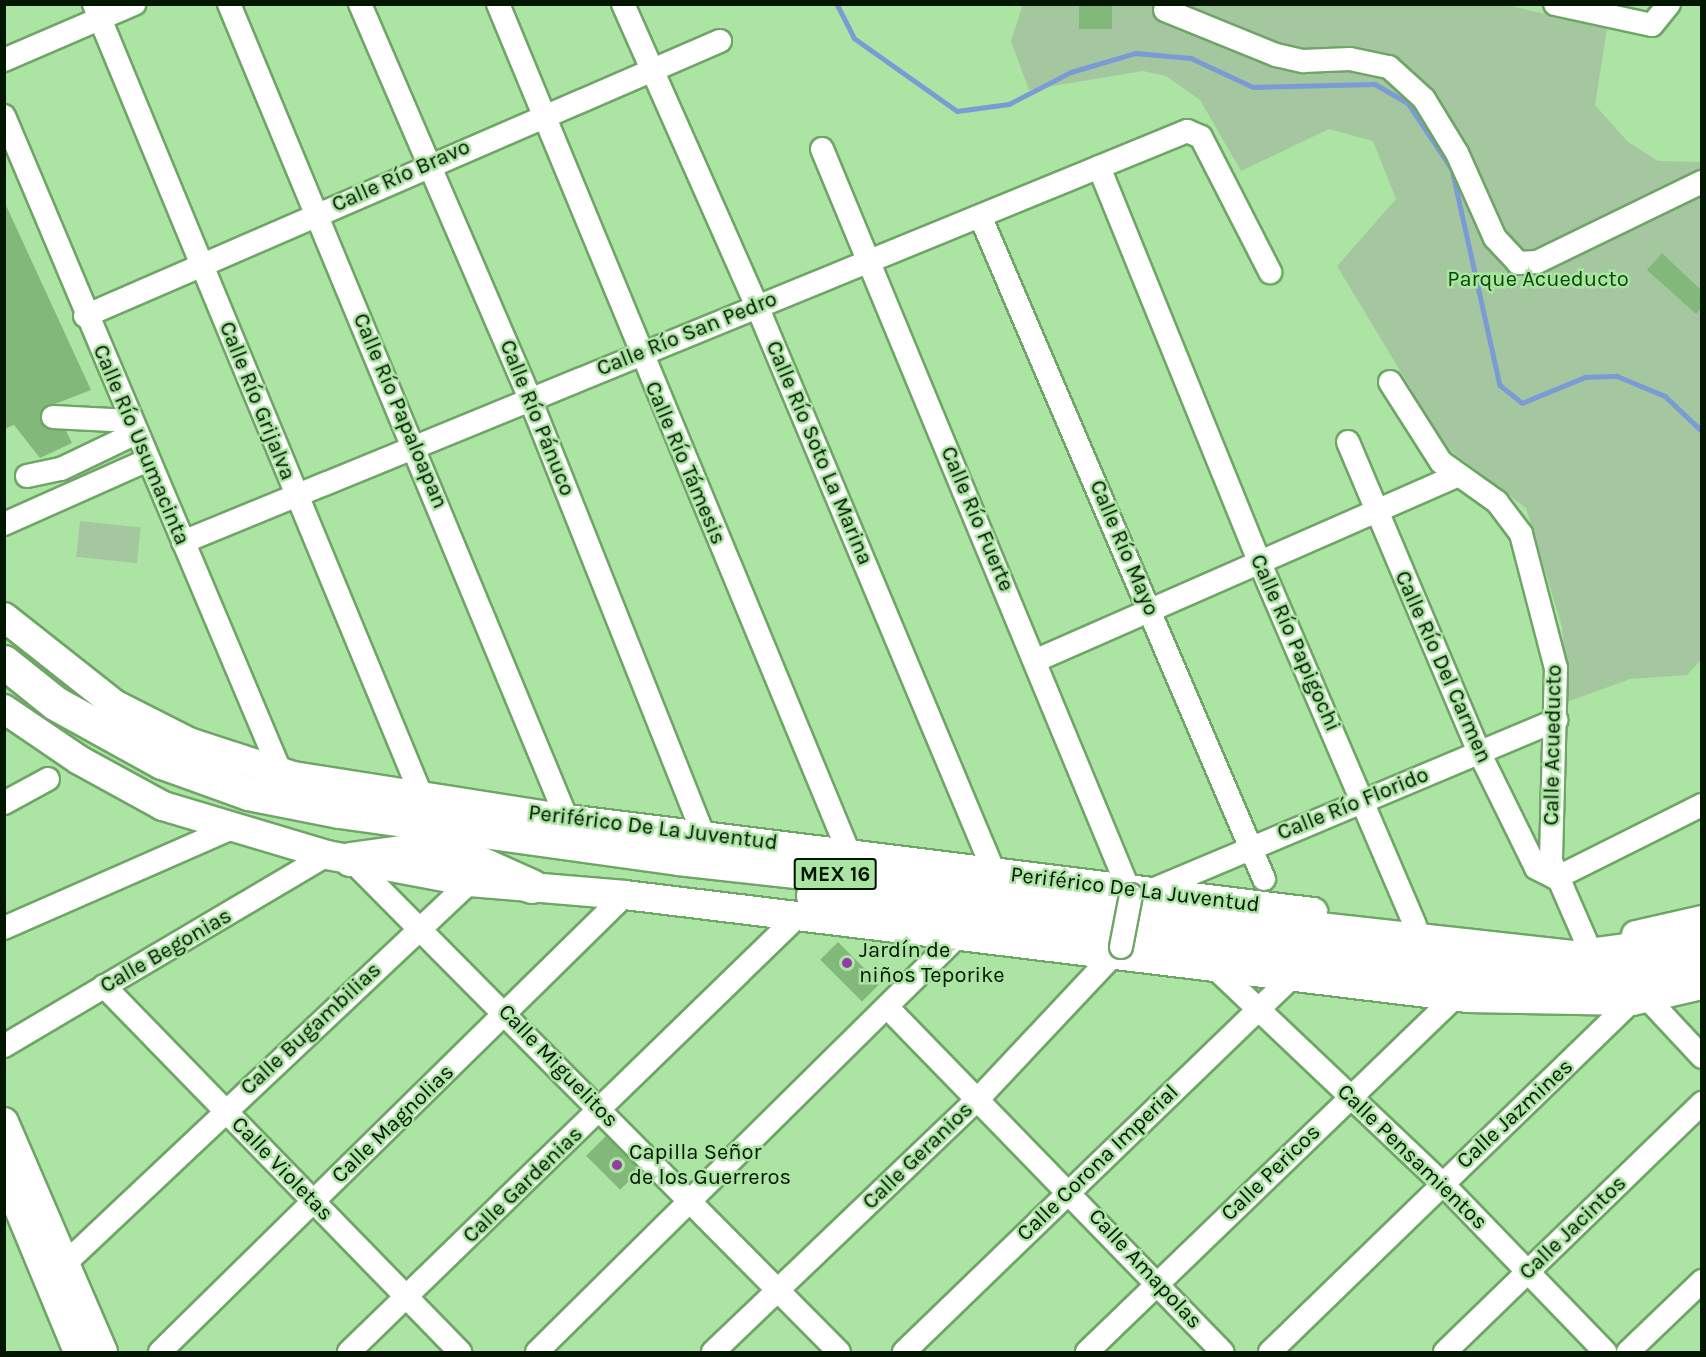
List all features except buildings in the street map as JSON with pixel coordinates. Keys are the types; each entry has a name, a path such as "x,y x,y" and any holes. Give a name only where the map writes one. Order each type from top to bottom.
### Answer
{"highway":[{"name":"Periférico De La Juventud","path":"4,662 55,703 118,741 210,782 295,804 544,831 1572,957 1701,940"},
{"name":"Periférico De La Juventud","path":"4,688 71,739 208,802 306,829 440,849 1525,981 1624,980 1701,964"},
{"path":"384,794 483,820 544,831 645,828"},
{"path":"338,857 440,849 531,886"}],"main road":[{"name":"Periférico De La Juventud","path":"4,617 114,704 189,742 281,772 384,794 422,797 544,831"},
{"path":"4,709 125,787 230,829 338,857 470,882 625,895 957,938 1120,950 1214,967 1456,996 1640,1000 1701,985"},
{"name":"Periférico De La Juventud","path":"645,828 1137,892 1416,925 1586,941 1701,920"},
{"path":"4,1122 57,1271 78,1353"},
{"path":"4,1173 103,1353"}],"street":[{"name":"Calle Río Papaloapan","path":"229,4 315,214 416,446 544,831"},
{"name":"Calle Río Pánuco","path":"360,4 530,399 704,836"},
{"name":"Calle Río Támesis","path":"498,4 639,354 849,853"},
{"name":"Calle Río Soto La Marina","path":"623,4 757,306 994,872"},
{"path":"1556,5 1664,13"},
{"path":"4,60 113,9"},
{"name":"Calle Río Grijalva","path":"113,9 203,264 295,496 422,797"},
{"path":"1165,10 1276,55 1303,61 1350,58 1389,67 1424,99 1457,153 1495,238 1518,263 1537,262 1701,182"},
{"name":"Calle Río Bravo","path":"85,316 651,67 720,41"},
{"name":"Calle Río Usumacinta","path":"4,116 85,316 281,772"},
{"name":"Calle Río San Pedro","path":"183,542 868,260 981,218 1092,170 1193,132 1201,137 1270,272"},
{"name":"Calle Río Fuerte","path":"822,149 1137,892"},
{"name":"Calle Río Papigochi","path":"1092,170 1167,327 1175,360 1416,925"},
{"name":"Calle Río Mayo","path":"981,218 1151,609 1264,879"},
{"name":"Calle Acueducto","path":"1390,382 1428,444 1457,476 1497,502 1521,534 1552,637 1557,720 1550,850 1556,878 1586,941"},
{"path":"53,417 133,427"},
{"path":"27,476 61,469 133,427"},
{"name":"Calle Río Del Carmen","path":"1348,442 1375,512 1479,752 1527,856 1544,875 1556,878"},
{"path":"4,524 148,460"},
{"path":"1037,660 1457,476"},
{"name":"Calle Río Florido","path":"1137,892 1251,845 1365,802 1557,720"},
{"path":"4,803 48,779"},
{"path":"1556,878 1701,805"},
{"path":"4,928 230,829"},
{"name":"Calle Miguelitos","path":"338,857 420,926 839,1353"},
{"name":"Calle Begonias","path":"4,1046 105,986 338,857"},
{"name":"Calle Bugambilias","path":"57,1271 420,926 470,882"},
{"path":"1120,950 1137,892"},
{"name":"Calle Magnolias","path":"160,1353 625,895"},
{"name":"Calle Gardenias","path":"349,1353 798,916"},
{"path":"537,1353 693,1203 957,938"},
{"name":"Calle Geranios","path":"713,1353 979,1098 1120,950"},
{"name":"Calle Pensamientos","path":"1214,967 1442,1183 1605,1353"},
{"name":"Calle Corona Imperial","path":"904,1353 1257,1008 1294,975"},
{"name":"Calle Violetas","path":"105,986 460,1353"},
{"name":"Calle Pericos","path":"1088,1353 1456,996"},
{"path":"1640,1000 1701,1058"},
{"name":"Calle Jazmines","path":"1270,1353 1442,1183 1640,1000"},
{"name":"Calle Amapolas","path":"888,1008 1071,1191 1223,1353"},
{"name":"Calle Jacintos","path":"1445,1353 1701,1103"},
{"path":"1628,1353 1701,1281"}],"green space":[{"name":"Parque Acueducto","path":"1023,4 1503,4 1607,29 1595,105 1628,142 1658,161 1701,162 1702,659 1687,675 1630,679 1567,702 1562,627 1526,508 1446,447 1337,266 1396,199 1373,141 1329,129 1241,171 1200,100 1166,76 1143,71 1029,90 1011,41"},
{"path":"80,521 141,527 137,563 76,557"}],"waterway":[{"path":"837,4 854,38 957,111 1009,104 1071,72 1135,53 1191,58 1253,87 1375,84 1408,103 1452,169 1500,385 1522,403 1585,377 1617,376 1665,396 1702,431"}],"place":[{"name":"Jardín de niños Teporike","path":"847,963"},
{"name":"Capilla Señor de los Guerreros","path":"617,1165"}]}
